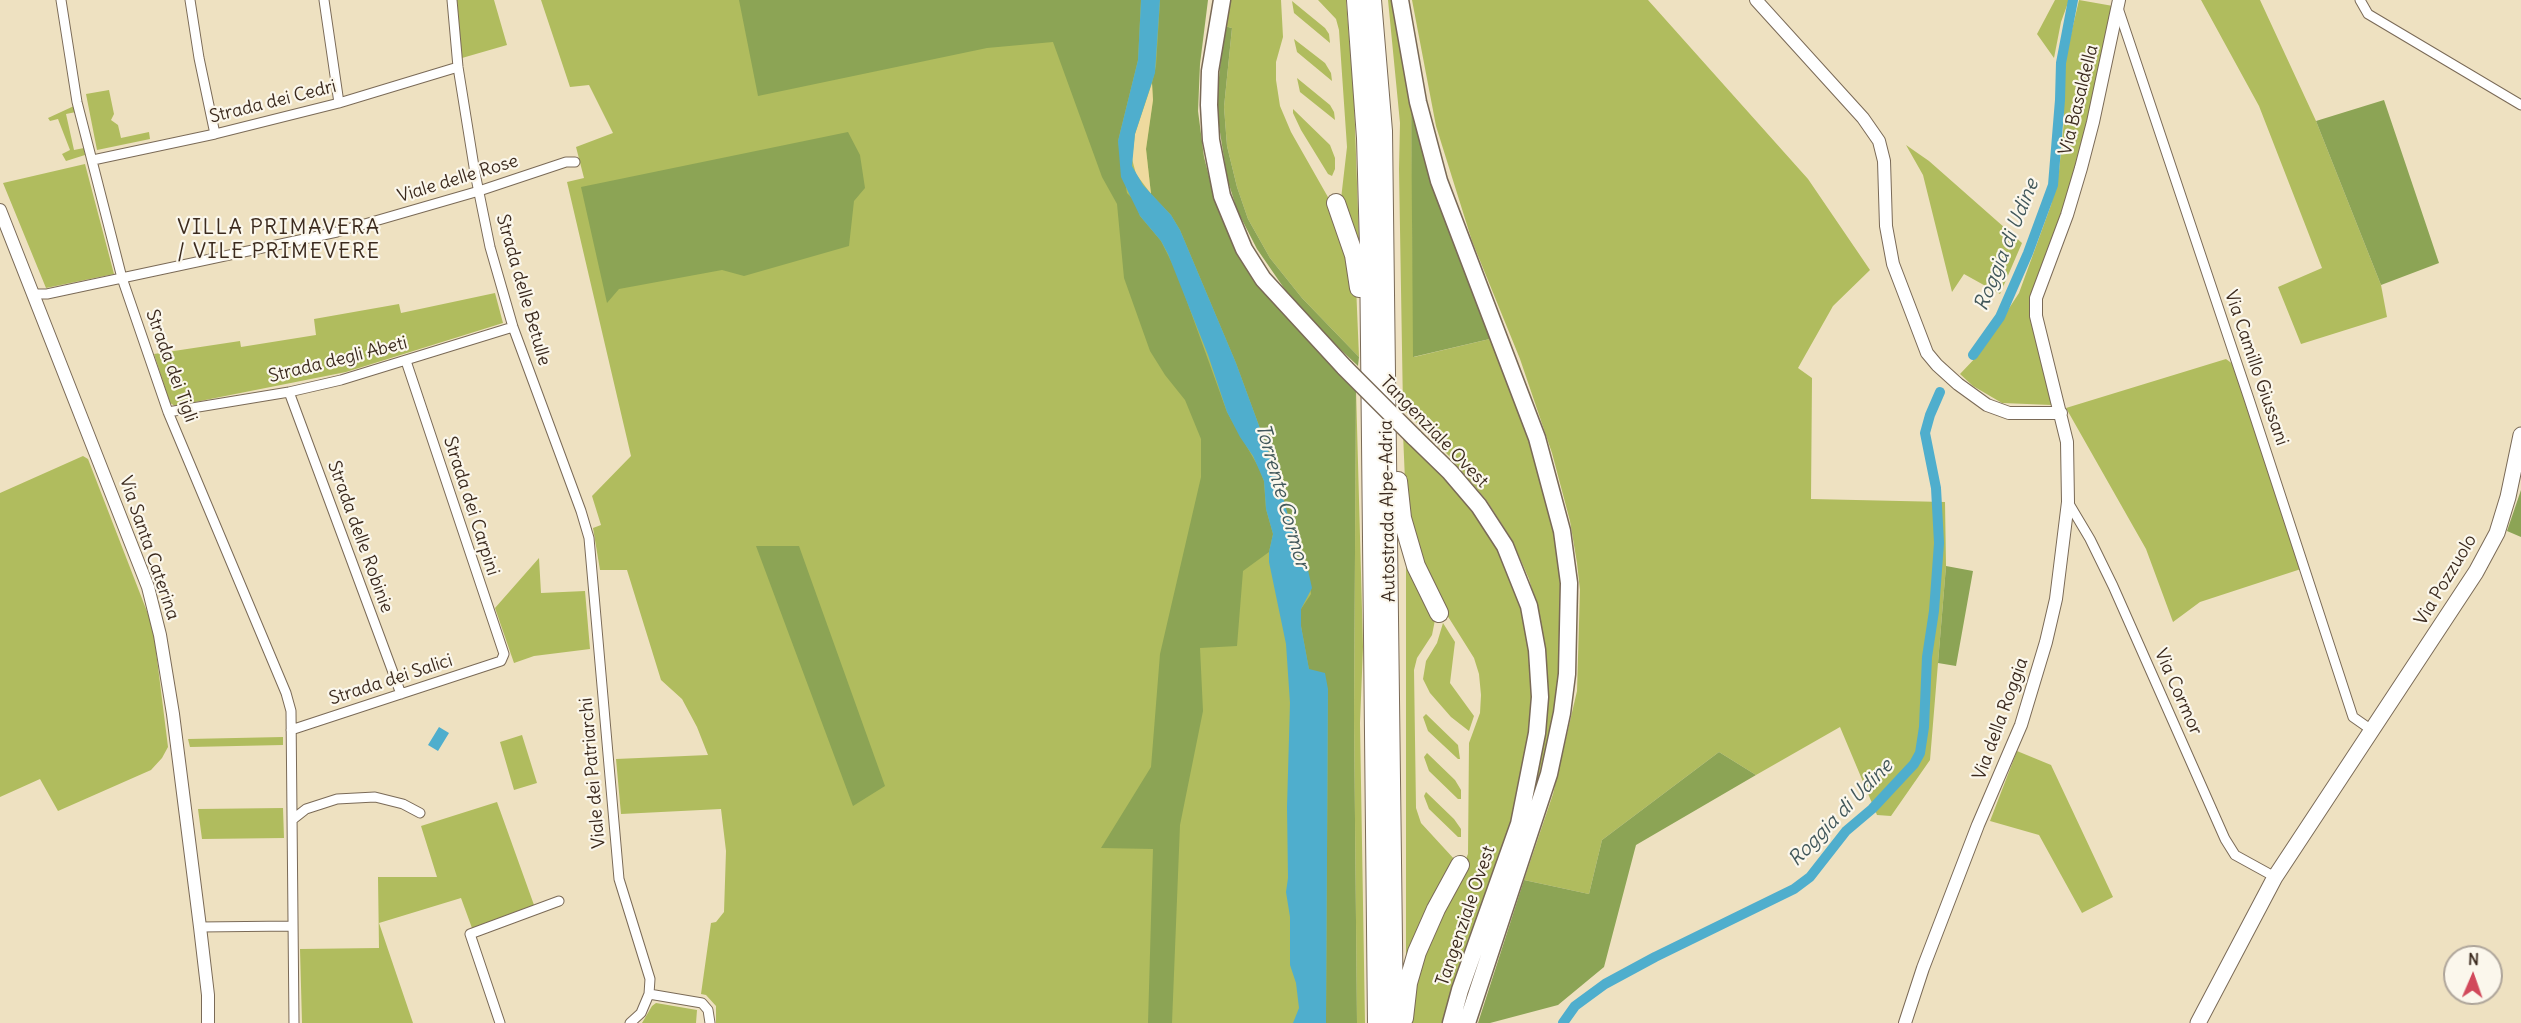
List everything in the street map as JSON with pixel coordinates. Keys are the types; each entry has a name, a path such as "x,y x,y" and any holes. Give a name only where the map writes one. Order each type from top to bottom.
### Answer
{"highway":[{"name":"Tangenziale Ovest","path":"1222,0 1210,71 1211,140 1222,196 1244,249 1263,279 1345,368 1450,472 1479,506 1505,546 1528,606 1538,650 1537,733 1519,824 1460,990 1451,1023"},
{"name":"Autostrada Alpe-Adria","path":"1356,0 1366,138 1377,1023"},
{"name":"Autostrada Alpe-Adria","path":"1372,0 1383,131 1394,1023"},
{"name":"Tangenziale Ovest","path":"1400,0 1418,102 1439,180 1537,438 1562,531 1569,583 1568,674 1549,774 1467,1023"},
{"path":"1336,203 1359,273 1360,347 1370,373"},
{"path":"1386,353 1396,393 1399,496 1402,518 1416,566 1439,612"},
{"path":"1404,1023 1408,983 1417,952 1436,909 1460,865"}],"main road":[{"name":"Via Pozzuolo","path":"2198,1023 2275,877 2472,578 2496,533 2510,489 2521,435"}],"street":[{"path":"190,0 215,134"},
{"path":"324,0 339,103"},
{"name":"Strada delle Betulle","path":"452,0 458,67 490,247 513,327 581,511"},
{"path":"1756,0 1856,110 1879,141 1884,161 1886,226 1893,264 1927,353 1937,366 1987,405 2009,412 2061,414"},
{"path":"2360,0 2368,14 2521,105"},
{"name":"Strada dei Tigli","path":"60,1 77,102 122,278 168,412 286,693 291,711 291,730"},
{"name":"Via Basaldella","path":"2061,414 2036,316 2036,298 2067,215 2081,168 2118,4"},
{"name":"Via Camillo Giussani","path":"2118,4 2353,717 2373,731"},
{"name":"Strada dei Cedri","path":"93,160 215,134 339,103 458,67"},
{"name":"Viale delle Rose","path":"34,294 40,296 337,232 479,191 566,162 575,162"},
{"name":"Via Santa Caterina","path":"0,210 150,596 160,635 173,714 200,927 208,995 208,1023"},
{"name":"Strada degli Abeti","path":"168,412 289,392 341,380 513,327"},
{"name":"Strada dei Carpini","path":"406,361 504,654 501,661"},
{"name":"Strada delle Robinie","path":"289,392 401,694"},
{"name":"Via della Roggia","path":"1905,1023 1923,968 1978,825 2009,758 2033,689 2056,599 2068,502 2067,442 2061,414"},
{"name":"Via Cormor","path":"2068,502 2090,539 2113,586 2225,839 2235,855 2275,877"},
{"name":"Viale dei Patriarchi","path":"581,511 589,538 619,879 650,979 649,994"},
{"name":"Strada dei Salici","path":"291,730 501,661"},
{"path":"291,730 294,1023"},
{"path":"292,819 306,809 338,799 366,797 403,804 420,813"},
{"path":"500,1023 470,934 559,901"},
{"path":"200,927 292,926"},
{"path":"630,1023 641,1013 649,994 702,1003 708,1010 710,1023"}],"green space":[{"path":"457,0 494,0 507,45 462,58"},
{"path":"541,0 1203,0 1192,137 1202,181 1317,366 1352,1023 716,1023 716,1006 706,995 701,994 711,923 716,922 724,912 726,851 721,809 621,814 616,759 708,755 697,727 682,699 661,680 627,570 600,570 593,528 601,525 592,496 631,456 567,182 584,178 576,147 613,133 589,85 570,87"},
{"path":"739,0 1141,0 1138,60 1118,141 1127,193 1134,200 1140,216 1161,241 1176,271 1227,412 1264,481 1266,509 1273,534 1269,552 1243,571 1237,646 1200,648 1203,711 1180,825 1172,1023 1148,1023 1153,849 1101,848 1151,767 1160,654 1201,477 1201,439 1185,400 1150,351 1124,278 1117,204 1102,177 1053,42 987,48 758,96"},
{"path":"1160,0 1208,0 1200,64 1198,111 1204,157 1215,200 1239,252 1356,389 1354,717 1357,1023 1326,1023 1328,689 1309,670 1301,626 1301,609 1311,594 1309,577 1305,565 1294,556 1295,547 1276,472 1236,363 1180,230 1171,215 1151,194 1146,149 1153,100 1152,83 1156,66"},
{"path":"1228,0 1281,0 1283,37 1276,62 1280,106 1291,132 1333,206 1356,285 1359,357 1302,298 1270,258 1248,219 1227,146 1224,107 1232,28 1224,26"},
{"path":"1318,0 1346,0 1354,98 1359,240 1341,199 1347,147 1339,30 1336,19"},
{"path":"1388,0 1395,0 1411,84 1414,357 1494,338 1523,413 1556,541 1562,582 1560,668 1554,717 1529,815 1538,768 1536,603 1529,579 1512,540 1487,501 1450,457 1403,409 1400,123"},
{"path":"1412,0 1648,0 1808,179 1870,270 1833,306 1798,368 1812,378 1811,499 1945,502 1946,566 1930,760 1891,816 1877,815 1840,727 1756,775 1719,752 1602,840 1589,894 1524,880 1553,794 1577,691 1580,590 1577,563 1570,521 1552,453 1520,359 1472,241 1436,126"},
{"path":"2055,0 2069,0 2061,22 2054,58 2037,34"},
{"path":"2079,0 2113,6 2085,132 2067,196 2033,292 2052,405 2002,403 1973,386 1960,374 1979,354 2019,293 2051,205 2059,171 2064,121 2064,64"},
{"path":"2201,0 2260,0 2316,121 2381,285 2387,317 2301,344 2278,287 2322,268 2259,106"},
{"path":"1292,1 1325,28 1329,34 1330,43 1294,13"},
{"path":"1224,26 1232,28 1224,107 1227,146 1248,219 1270,258 1302,298 1359,357 1358,366 1321,331 1286,291 1257,249 1237,210 1227,178 1218,119 1218,88"},
{"path":"1294,39 1325,63 1331,73 1332,81 1297,52"},
{"path":"1297,78 1330,105 1335,120 1300,92"},
{"path":"1411,84 1494,338 1413,357"},
{"path":"109,90 114,114 111,120 118,125 121,138 149,132 150,139 97,150 86,94"},
{"path":"2384,100 2439,263 2381,285 2316,121"},
{"path":"74,106 76,112 66,114 74,150 84,148 85,155 66,161 62,154 70,150 58,119 50,121 48,118"},
{"path":"1293,109 1330,145 1335,158 1335,169 1332,176 1328,174 1301,130"},
{"path":"848,132 860,155 865,188 854,201 849,246 744,276 722,270 619,289 607,303 581,187"},
{"path":"1906,145 1929,161 2022,243 2000,294 1964,274 1952,292 1923,175"},
{"path":"85,164 114,274 46,288 3,183"},
{"path":"495,293 503,323 346,372 175,406 170,403 154,354 240,341 241,347 316,335 314,319 399,304 401,313"},
{"path":"2226,359 2234,365 2301,569 2200,602 2173,622 2146,549 2066,408"},
{"path":"1356,389 1363,647 1360,723 1365,1023 1357,1023 1354,717"},
{"path":"1403,433 1436,463 1497,540 1527,625 1533,717 1515,815 1445,1023 1410,1023 1417,970 1468,854 1469,743 1480,713 1481,695 1479,674 1474,658 1432,591 1411,528 1405,481"},
{"path":"83,456 88,459 153,627 168,747 151,770 58,811 40,779 0,797 0,493"},
{"path":"2521,490 2521,537 2507,531"},
{"path":"756,546 799,546 885,786 853,806"},
{"path":"1406,548 1435,620 1432,635 1417,658 1414,670 1416,808 1421,823 1455,860 1406,959"},
{"path":"539,558 541,593 585,591 590,649 534,656 514,663 495,608"},
{"path":"1946,566 1973,571 1956,666 1938,663"},
{"path":"1443,623 1455,642 1450,683 1474,716 1469,731 1451,717 1430,693 1423,679 1426,661 1437,643"},
{"path":"1426,714 1458,745 1460,759 1428,731 1423,717"},
{"path":"522,735 537,783 514,790 500,742"},
{"path":"283,737 283,745 190,747 188,739"},
{"path":"2017,751 2051,765 2113,897 2082,913 2039,835 1990,821"},
{"path":"1719,752 1756,775 1636,845 1604,967 1558,1005 1490,1023 1478,1023 1524,880 1589,894 1602,840"},
{"path":"1427,753 1455,780 1461,790 1461,799 1458,799 1429,771 1424,757"},
{"path":"1426,792 1454,819 1461,829 1461,837 1458,837 1429,809 1424,796"},
{"path":"497,802 534,905 472,928 461,898 379,923 413,1023 302,1023 300,949 379,948 378,877 437,877 421,826"},
{"path":"283,808 284,838 202,839 198,809"},
{"path":"656,1003 697,1010 696,1023 642,1023"}],"sand":[{"path":"1152,83 1153,100 1146,149 1151,194 1136,174 1132,159 1135,134"}],"water":[{"name":"Torrente Cormor","path":"1141,0 1160,0 1155,73 1135,134 1132,166 1143,185 1171,215 1180,230 1236,363 1276,472 1294,537 1294,556 1308,570 1312,588 1301,609 1301,626 1309,669 1325,673 1328,689 1326,1023 1293,1023 1299,1008 1296,983 1290,965 1290,917 1286,892 1290,703 1286,644 1269,562 1273,534 1266,509 1264,481 1253,456 1227,412 1208,355 1168,254 1161,241 1140,216 1121,177 1118,141 1138,60"},
{"path":"439,727 449,733 438,751 428,745"}],"waterway":[{"name":"Roggia di Udine","path":"1973,355 2000,317 2028,253 2053,185 2061,63 2073,0"},
{"name":"Roggia di Udine","path":"1563,1023 1575,1006 1605,984 1794,889 1810,877 1846,831 1872,809 1914,764 1920,753 1924,727 1927,657 1934,611 1939,543 1936,488 1925,433 1940,392"}],"district":[{"name":"VILLA PRIMAVERA / VILE PRIMEVERE","path":"279,240"}]}
